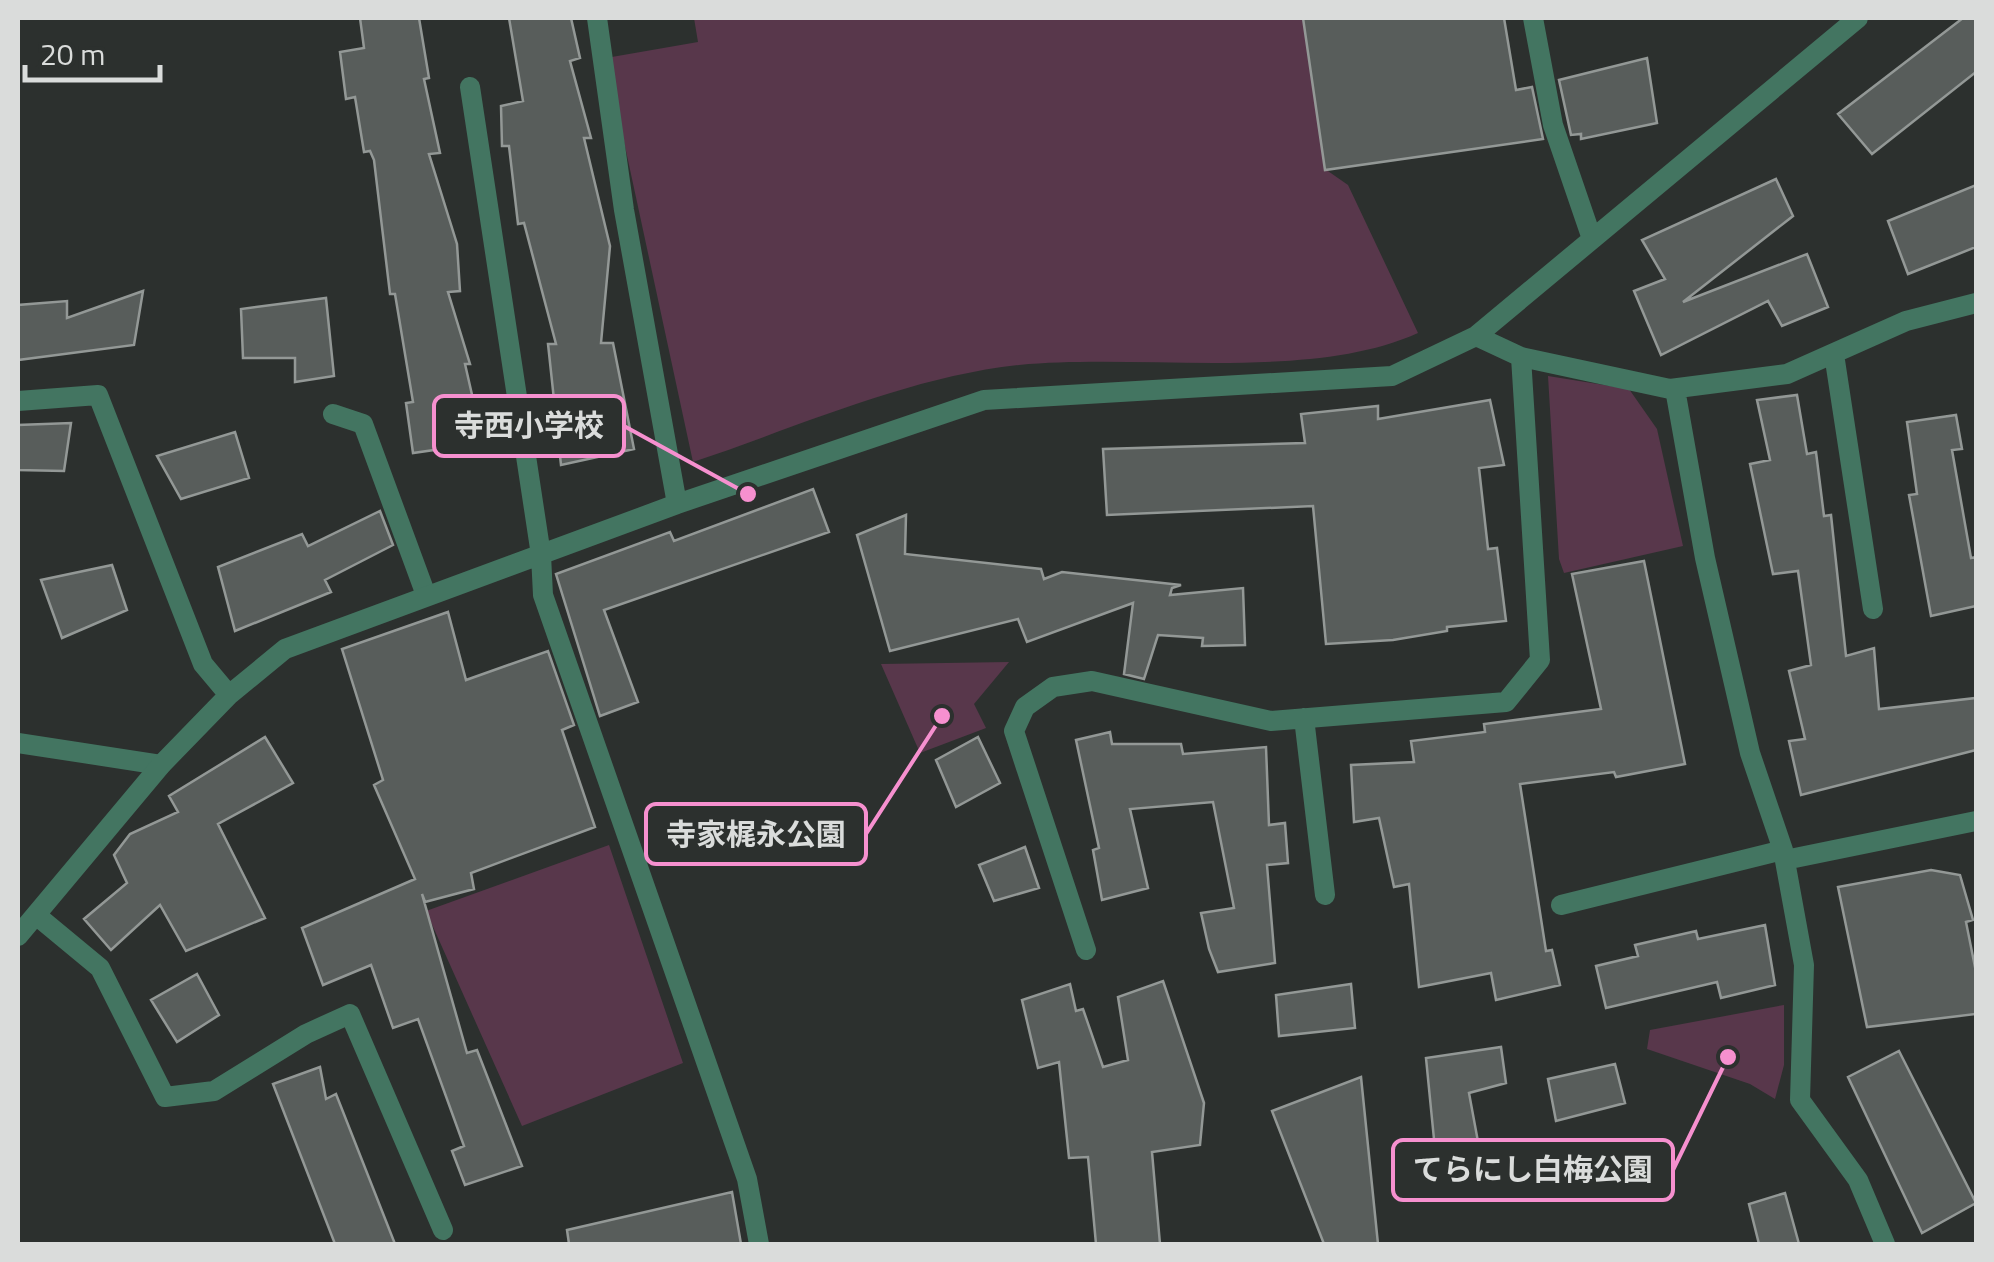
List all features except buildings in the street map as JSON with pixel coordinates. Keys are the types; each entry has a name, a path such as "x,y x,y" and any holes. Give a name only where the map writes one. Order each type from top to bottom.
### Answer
{"street":[{"path":"596,18 624,210 677,504"},
{"path":"1533,18 1553,124 1591,236"},
{"path":"18,936 162,766 229,695 285,649 677,504 984,400 1392,376 1476,336 1591,236 1858,18"},
{"path":"470,87 541,555 543,595 747,1179 759,1244"},
{"path":"1476,336 1521,357 1674,389 1787,374 1906,321 1976,303"},
{"path":"1834,354 1873,609"},
{"path":"1086,950 1014,731 1024,707 1053,687 1092,682 1271,721 1506,702 1540,660 1521,357"},
{"path":"1674,389 1705,558 1746,736 1784,855 1804,965 1800,1100 1858,1180 1885,1244"},
{"path":"18,401 98,395 204,664 229,695"},
{"path":"333,414 363,424 426,595"},
{"path":"1304,718 1325,895"},
{"path":"18,743 162,766"},
{"path":"1561,905 1784,855 1976,820"},
{"path":"36,915 100,968 166,1096 214,1091 306,1034 350,1014 442,1230"}],"shaded area":[{"path":"694,18 1303,18 1325,169 1348,185 1418,333 1375,348 1327,357 1223,363 1066,362 977,371 854,405 693,462 606,58 698,42"},
{"path":"1548,376 1629,389 1657,429 1683,546 1564,573 1559,559"},
{"path":"1009,662 974,704 986,728 920,753 881,664"},
{"path":"609,845 683,1063 522,1126 426,911"},
{"path":"1784,1005 1784,1065 1775,1099 1750,1084 1647,1049 1650,1030"}],"place":[{"name":"寺西小学校","path":"748,494"},
{"name":"寺家梶永公園","path":"942,716"},
{"name":"てらにし白梅公園","path":"1728,1057"}]}
